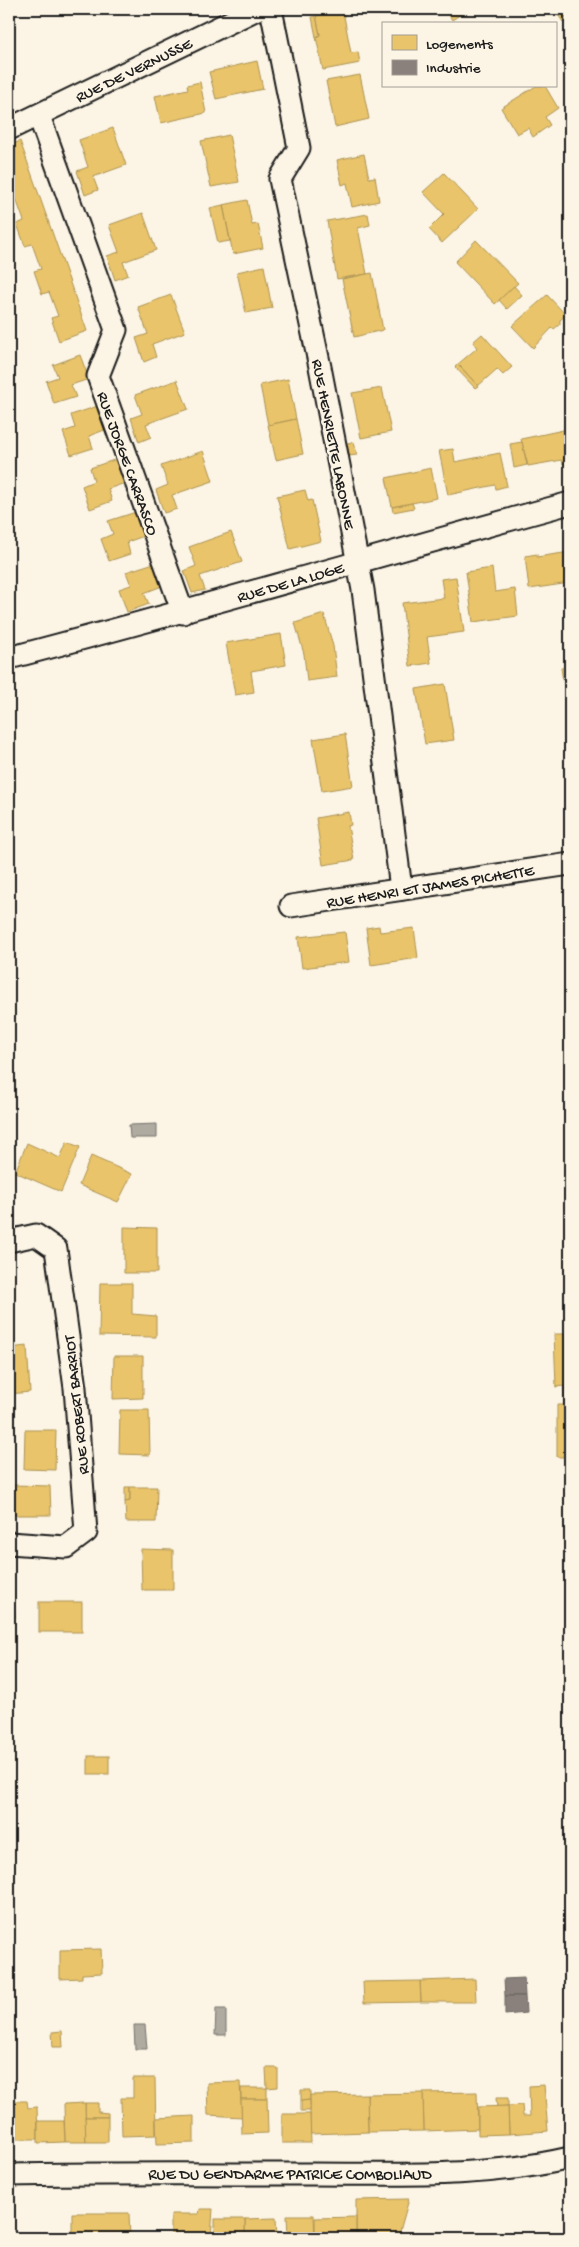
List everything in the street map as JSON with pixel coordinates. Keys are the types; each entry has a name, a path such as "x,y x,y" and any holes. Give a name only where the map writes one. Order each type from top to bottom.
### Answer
{"street":[{"name":"RUE DE VERNUSSE","path":"9,129 257,9"},
{"name":"RUE HENRIETTE LABONNE","path":"271,9 299,148 280,179 358,561 368,623 401,889"},
{"name":"RUE JORGE CARRASCO","path":"39,116 116,330 98,376 183,613"},
{"name":"RUE DE LA LOGE","path":"9,658 183,613 358,561 570,503"},
{"name":"RUE HENRI ET JAMES PICHETTE","path":"291,906 570,864"},
{"name":"RUE ROBERT BARRIOT","path":"9,1241 36,1234 56,1248 75,1388 86,1532 66,1547 9,1543"},
{"name":"RUE DU GENDARME PATRICE COMBOLIAUD","path":"9,2175 455,2173 483,2172 570,2158"}],"shaded area":[{"path":"157,1124 157,1138 130,1138 129,1125"},
{"path":"216,2009 226,2009 226,2035 215,2035"},
{"path":"134,2025 145,2025 147,2049 135,2049"}],"building: Logements":[{"path":"445,9 469,9 452,20"},
{"path":"554,9 570,9 570,17 563,22"},
{"path":"343,11 351,53 358,52 360,63 323,70 316,37 320,35 316,16"},
{"path":"316,16 320,35 316,37 312,17"},
{"path":"257,61 263,89 216,99 209,72"},
{"path":"360,75 369,119 335,127 326,81"},
{"path":"200,82 206,113 161,123 155,96 188,89 187,85"},
{"path":"533,88 546,88 558,108 545,117 550,125 533,137 528,128 517,134 501,108"},
{"path":"113,128 126,165 93,177 98,190 85,195 77,171 88,167 79,140"},
{"path":"229,135 239,182 211,187 201,141"},
{"path":"20,141 87,331 59,341 51,318 58,316 49,292 42,294 34,271 41,269 32,244 25,246 17,224 24,221 15,196 9,199 9,146"},
{"path":"364,154 369,178 375,177 379,201 352,207 347,183 342,185 337,160"},
{"path":"444,173 478,209 442,243 429,229 444,214 423,192"},
{"path":"247,200 252,225 258,224 263,248 233,254 223,205"},
{"path":"223,205 230,241 218,243 210,208"},
{"path":"143,213 156,250 123,262 128,275 115,280 107,256 119,252 109,225"},
{"path":"368,214 370,225 358,228 367,274 337,279 327,221"},
{"path":"476,240 518,283 495,304 455,262"},
{"path":"264,266 272,308 246,313 237,272"},
{"path":"372,273 383,330 354,337 342,279"},
{"path":"514,286 522,295 507,309 499,300"},
{"path":"171,295 185,332 152,344 156,357 144,362 136,338 148,334 138,307"},
{"path":"547,295 566,315 560,320 560,324 554,329 552,328 533,348 512,326"},
{"path":"482,334 512,367 503,375 497,369 478,386 458,364 477,348 473,342"},
{"path":"80,355 89,379 71,385 76,397 54,404 46,381 58,377 53,365"},
{"path":"458,364 478,386 475,388 455,367"},
{"path":"288,379 296,419 268,425 260,385"},
{"path":"177,380 188,409 146,424 151,437 139,442 131,418 142,414 135,395"},
{"path":"382,388 391,432 361,438 352,393"},
{"path":"98,406 107,429 89,436 93,448 71,455 63,432 75,428 71,415"},
{"path":"296,419 303,454 276,460 268,425"},
{"path":"568,429 570,463 563,464 562,460 528,466 521,439"},
{"path":"354,442 357,455 349,456 347,443"},
{"path":"522,442 527,465 514,468 510,444"},
{"path":"453,449 455,462 500,453 507,486 496,489 495,485 448,495 439,451"},
{"path":"203,451 213,481 172,495 177,509 164,513 156,490 168,485 161,466"},
{"path":"117,459 125,483 108,489 112,501 90,509 82,486 94,481 90,468"},
{"path":"431,468 437,498 392,507 386,478"},
{"path":"305,490 308,501 312,500 321,541 290,549 277,496"},
{"path":"412,503 414,508 393,512 392,507"},
{"path":"136,512 144,536 127,542 130,554 109,561 101,539 113,534 108,521"},
{"path":"231,532 242,562 200,576 205,590 192,593 184,571 196,566 189,547"},
{"path":"570,552 570,583 529,589 525,556 537,554 537,557"},
{"path":"154,563 162,586 144,593 149,604 127,612 119,589 131,585 126,572"},
{"path":"492,568 495,592 515,589 518,616 473,622 466,572"},
{"path":"456,577 464,632 427,637 431,663 410,666 402,603 444,598 441,579"},
{"path":"324,614 333,646 337,677 307,681 304,654 295,623"},
{"path":"281,634 286,665 251,671 254,692 235,695 226,643"},
{"path":"570,667 570,714 568,714 561,668"},
{"path":"445,684 454,740 425,744 416,689"},
{"path":"345,734 353,786 322,791 313,739"},
{"path":"349,812 351,825 348,826 354,860 323,865 316,818"},
{"path":"379,926 380,932 414,928 418,958 371,965 366,928"},
{"path":"345,932 349,962 302,968 298,937"},
{"path":"67,1142 80,1147 61,1192 15,1172 27,1143 60,1158"},
{"path":"91,1156 132,1174 118,1202 79,1185"},
{"path":"124,1227 157,1228 157,1273 124,1273"},
{"path":"100,1283 132,1283 132,1314 156,1316 156,1337 99,1336"},
{"path":"9,1303 13,1348 9,1348"},
{"path":"566,1329 570,1329 570,1461 569,1457 557,1457 557,1405 564,1405 564,1386 556,1387 554,1334 566,1334"},
{"path":"27,1346 30,1392 9,1394 9,1348"},
{"path":"114,1356 143,1356 143,1398 113,1399"},
{"path":"120,1410 149,1410 150,1455 119,1454"},
{"path":"25,1430 56,1430 55,1470 24,1469"},
{"path":"13,1485 50,1486 51,1515 13,1515"},
{"path":"125,1487 130,1487 130,1501 125,1502"},
{"path":"130,1487 157,1487 156,1522 126,1522 125,1502 130,1501"},
{"path":"141,1549 173,1550 173,1590 142,1590"},
{"path":"9,1588 13,1588 15,1617 9,1618"},
{"path":"39,1602 82,1602 82,1632 39,1632"},
{"path":"88,1756 109,1756 109,1774 88,1774"},
{"path":"101,1949 102,1973 82,1974 82,1978 60,1979 60,1950"},
{"path":"475,1979 476,2002 421,2002 420,1981"},
{"path":"420,1981 421,2002 364,2003 363,1982"},
{"path":"62,2031 63,2047 53,2047 52,2032"},
{"path":"266,2068 278,2068 278,2087 267,2088"},
{"path":"133,2078 155,2078 156,2135 122,2136 121,2098 133,2098"},
{"path":"240,2082 242,2117 208,2115 207,2083"},
{"path":"544,2085 548,2131 509,2134 508,2106 522,2105 523,2116 530,2116 529,2086"},
{"path":"241,2088 267,2088 267,2099 241,2099"},
{"path":"301,2090 310,2090 310,2100 301,2101"},
{"path":"477,2092 478,2129 424,2131 423,2093"},
{"path":"423,2093 424,2131 368,2132 367,2094"},
{"path":"367,2094 368,2132 310,2134 310,2095"},
{"path":"496,2098 508,2098 508,2106 497,2107"},
{"path":"241,2099 267,2099 268,2133 242,2134"},
{"path":"310,2100 310,2111 301,2111 301,2101"},
{"path":"9,2101 27,2101 28,2108 37,2107 38,2139 9,2139"},
{"path":"85,2103 98,2103 98,2112 108,2113 108,2117 85,2117"},
{"path":"85,2103 86,2142 65,2142 64,2104"},
{"path":"508,2106 509,2134 478,2135 478,2107"},
{"path":"282,2114 310,2114 311,2143 282,2143"},
{"path":"194,2116 194,2143 157,2144 156,2118"},
{"path":"85,2117 108,2117 108,2142 86,2142"},
{"path":"38,2121 64,2121 65,2142 38,2143"},
{"path":"409,2199 398,2238 356,2238 356,2200"},
{"path":"200,2209 213,2209 211,2238 171,2238 171,2214 199,2214"},
{"path":"9,2212 13,2212 13,2238 9,2238"},
{"path":"72,2213 129,2213 130,2238 72,2238"},
{"path":"287,2215 314,2215 315,2238 288,2238"},
{"path":"356,2217 356,2238 315,2238 315,2218"},
{"path":"276,2218 277,2238 245,2238 245,2219"},
{"path":"215,2219 245,2219 245,2238 215,2238"}],"building: Industrie":[{"path":"524,1978 525,1996 505,1996 504,1979"},
{"path":"505,1996 525,1996 526,2013 505,2015"}]}
